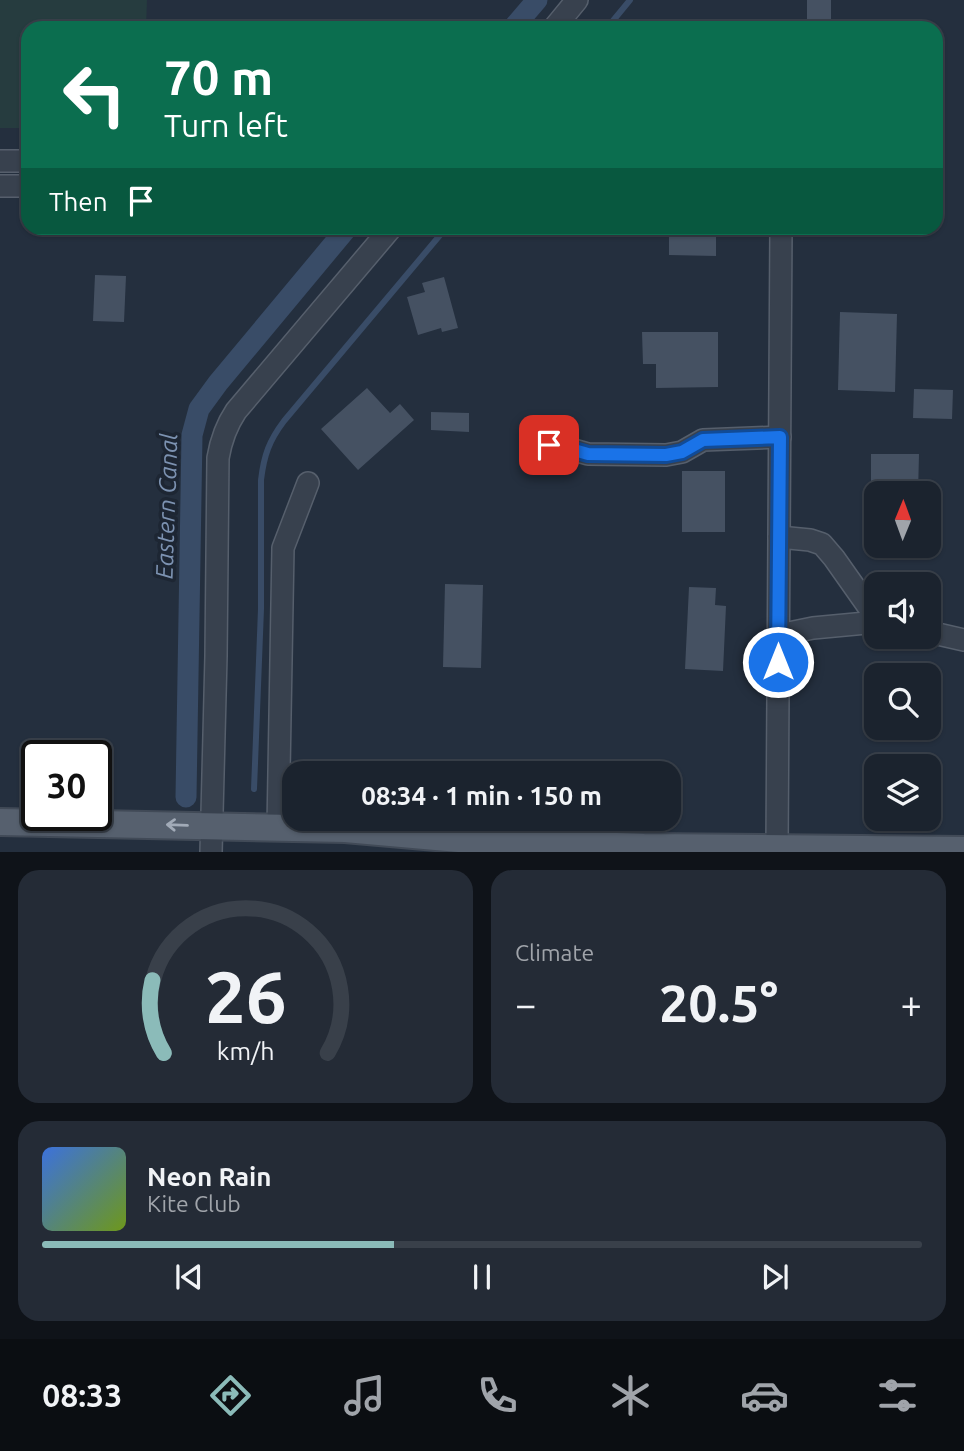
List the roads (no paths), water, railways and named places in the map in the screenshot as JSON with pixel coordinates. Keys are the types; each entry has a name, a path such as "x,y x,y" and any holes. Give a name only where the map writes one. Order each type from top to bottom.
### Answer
{"main road":[{"path":"0,822 211,839 278,828 684,850 964,850"}],"street":[{"path":"560,21 577,0"},
{"path":"0,161 21,161"},
{"path":"0,186 21,186"},
{"path":"211,839 218,458 221,441 236,411 384,235"},
{"path":"777,848 781,235"},
{"path":"531,455 536,448 549,445 588,454 666,455 682,452 703,440 780,437"},
{"path":"278,828 283,548 308,483"},
{"path":"779,537 822,544 864,602"},
{"path":"779,635 864,622"},
{"path":"941,635 964,640"}],"waterway":[{"name":"Eastern Canal","path":"519,21 537,0"},
{"path":"613,21 630,0"},
{"name":"Eastern Canal","path":"186,797 192,435 199,409 341,235"},
{"path":"254,789 261,609 261,480 268,449 284,421 440,235"}]}
